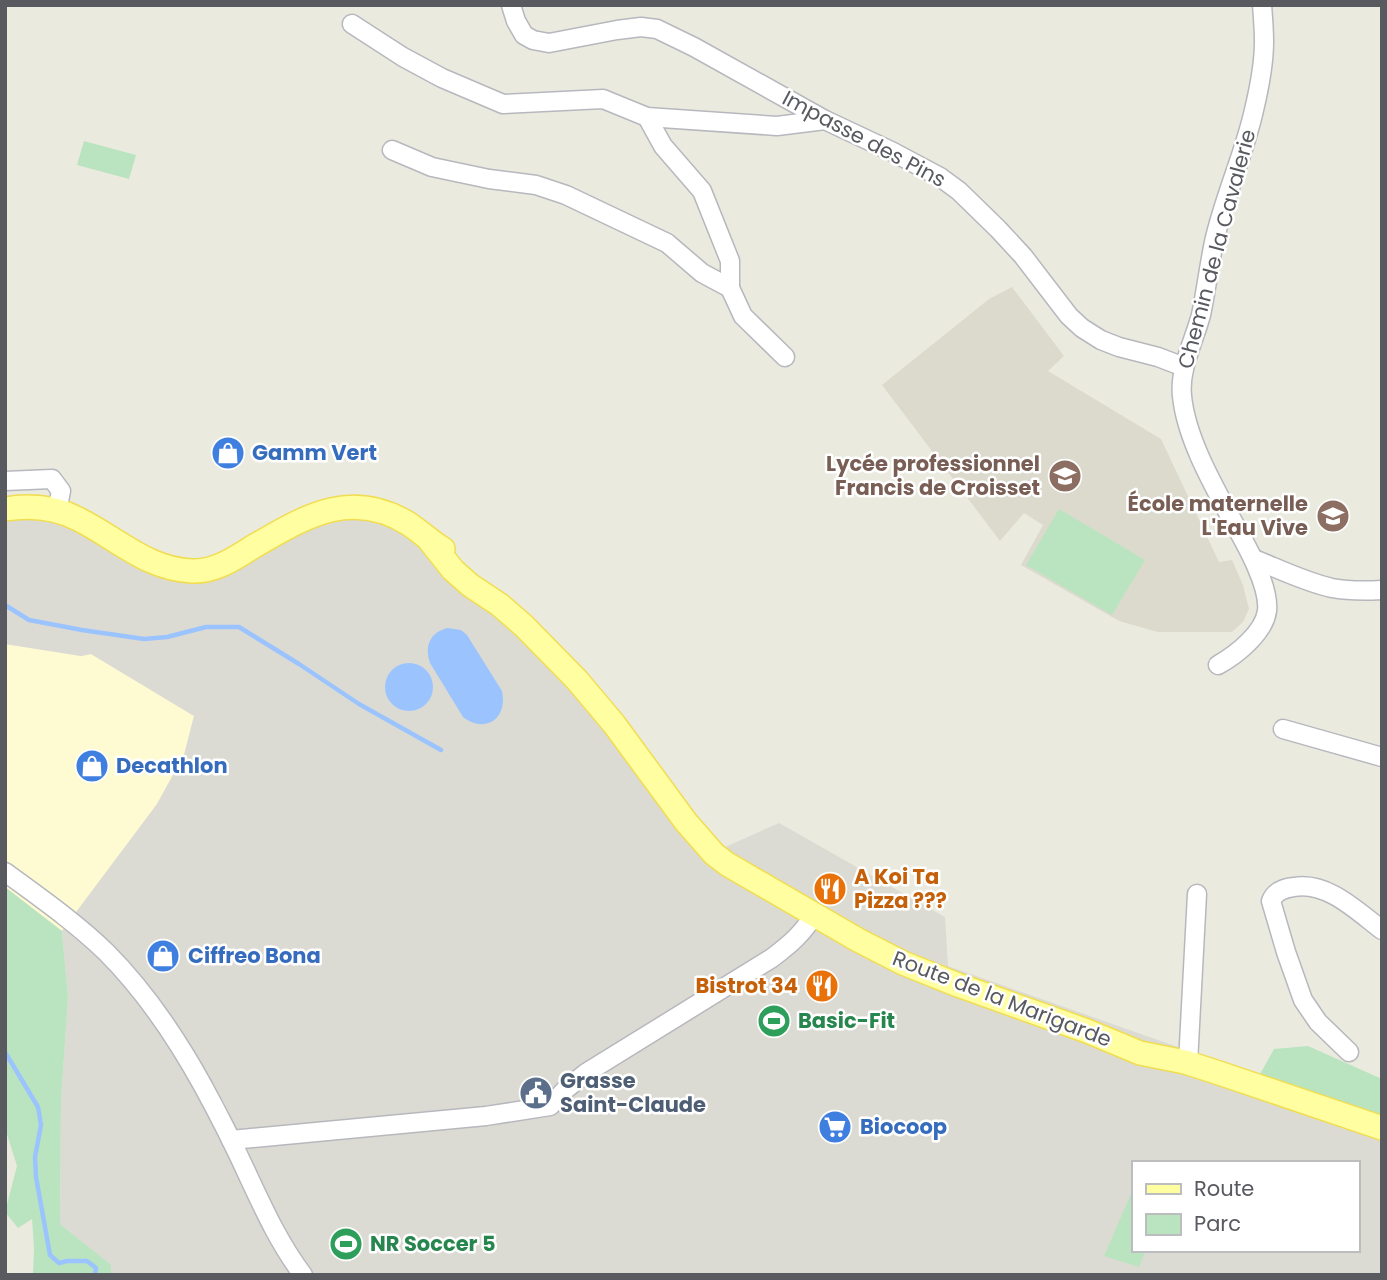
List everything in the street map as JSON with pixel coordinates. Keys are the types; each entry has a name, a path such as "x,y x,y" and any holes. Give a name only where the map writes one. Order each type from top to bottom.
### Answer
{"main road":[{"name":"Route de la Marigarde","path":"5,509 28,506 57,511 78,519 157,565 196,571 233,559 309,515 349,507 394,516 410,524 430,541 453,570 500,605 545,646 614,724 686,822 714,855 858,940 903,963 1140,1053 1188,1063 1382,1128"}],"street":[{"name":"Impasse des Pins","path":"511,5 524,35 549,43 617,30 641,27 657,29 825,120 940,177 959,191 1023,256 1069,316 1082,328 1119,347 1184,366"},
{"name":"Chemin de la Cavalerie","path":"1218,665 1241,649 1253,636 1264,621 1267,604 1254,559 1193,439 1185,414 1181,381 1201,313 1214,242 1254,111 1264,44 1262,5"},
{"path":"352,24 442,78 503,104 603,99 647,117 777,125 825,120"},
{"path":"647,117 663,146 702,191 730,261 730,288 743,316 785,357"},
{"path":"392,150 432,167 489,179 536,185 566,195 667,243 702,273 730,288"},
{"path":"5,481 52,479 61,491 57,511"},
{"path":"1254,559 1329,587 1382,590"},
{"path":"1283,729 1382,757"},
{"path":"5,872 96,943 142,992 203,1086 274,1230 303,1275"},
{"path":"1349,1052 1318,1022 1303,1000 1271,901 1273,896 1284,888 1302,885 1320,887 1382,930"},
{"path":"1188,1063 1197,894"},
{"path":"231,1140 486,1116 550,1106 586,1073 772,958 795,940 814,914"}],"shaded area":[{"name":"Lycée professionnel Francis de Croisset","path":"1012,287 1064,356 1048,371 1161,439 1219,562 1232,560 1243,585 1249,609 1243,622 1232,632 1158,632 1119,621 1021,565 1043,525 1024,513 1000,541 882,385 989,299"},
{"path":"45,507 194,570 343,508 421,526 571,681 714,852 779,823 945,917 948,966 1226,1064 1382,1127 1382,1275 111,1275 110,1265 60,1224 61,1102 68,997 62,931 157,804 184,755 194,716 91,654 81,656 5,644 5,510"},
{"path":"5,644 81,656 91,654 194,716 184,755 157,804 62,931 5,887"}],"green space":[{"path":"84,141 136,155 129,179 77,165"},
{"path":"1059,509 1145,560 1112,615 1026,565"},
{"path":"5,887 62,931 68,997 61,1102 60,1224 111,1265 111,1275 33,1275 32,1219 18,1228 5,1212 17,1166 5,1128"},
{"path":"1308,1046 1382,1079 1382,1119 1259,1076 1274,1049"},
{"path":"1132,1191 1132,1252 1145,1252 1139,1267 1104,1256"}],"water":[{"path":"448,628 461,630 467,635 502,691 502,709 493,721 487,724 471,722 463,717 430,663 430,641 437,633"},
{"path":"409,663 426,670 433,687 426,704 409,711 392,704 385,687 392,670"}],"waterway":[{"path":"5,605 29,620 144,639 167,637 206,627 239,627 359,704 441,750"},
{"path":"5,1052 38,1107 41,1125 35,1157 36,1177 50,1255 59,1263 87,1261 96,1268 95,1275"}],"place":[{"name":"Gamm Vert","path":"228,453"},
{"name":"Lycée professionnel Francis de Croisset","path":"1065,476"},
{"name":"École maternelle L'Eau Vive","path":"1333,516"},
{"name":"Decathlon","path":"92,766"},
{"name":"A Koi Ta Pizza ???","path":"830,889"},
{"name":"Ciffreo Bona","path":"163,956"},
{"name":"Bistrot 34","path":"822,986"},
{"name":"Basic-Fit","path":"774,1021"},
{"name":"Grasse Saint-Claude","path":"536,1093"},
{"name":"Biocoop","path":"835,1127"},
{"name":"NR Soccer 5","path":"346,1244"}]}
